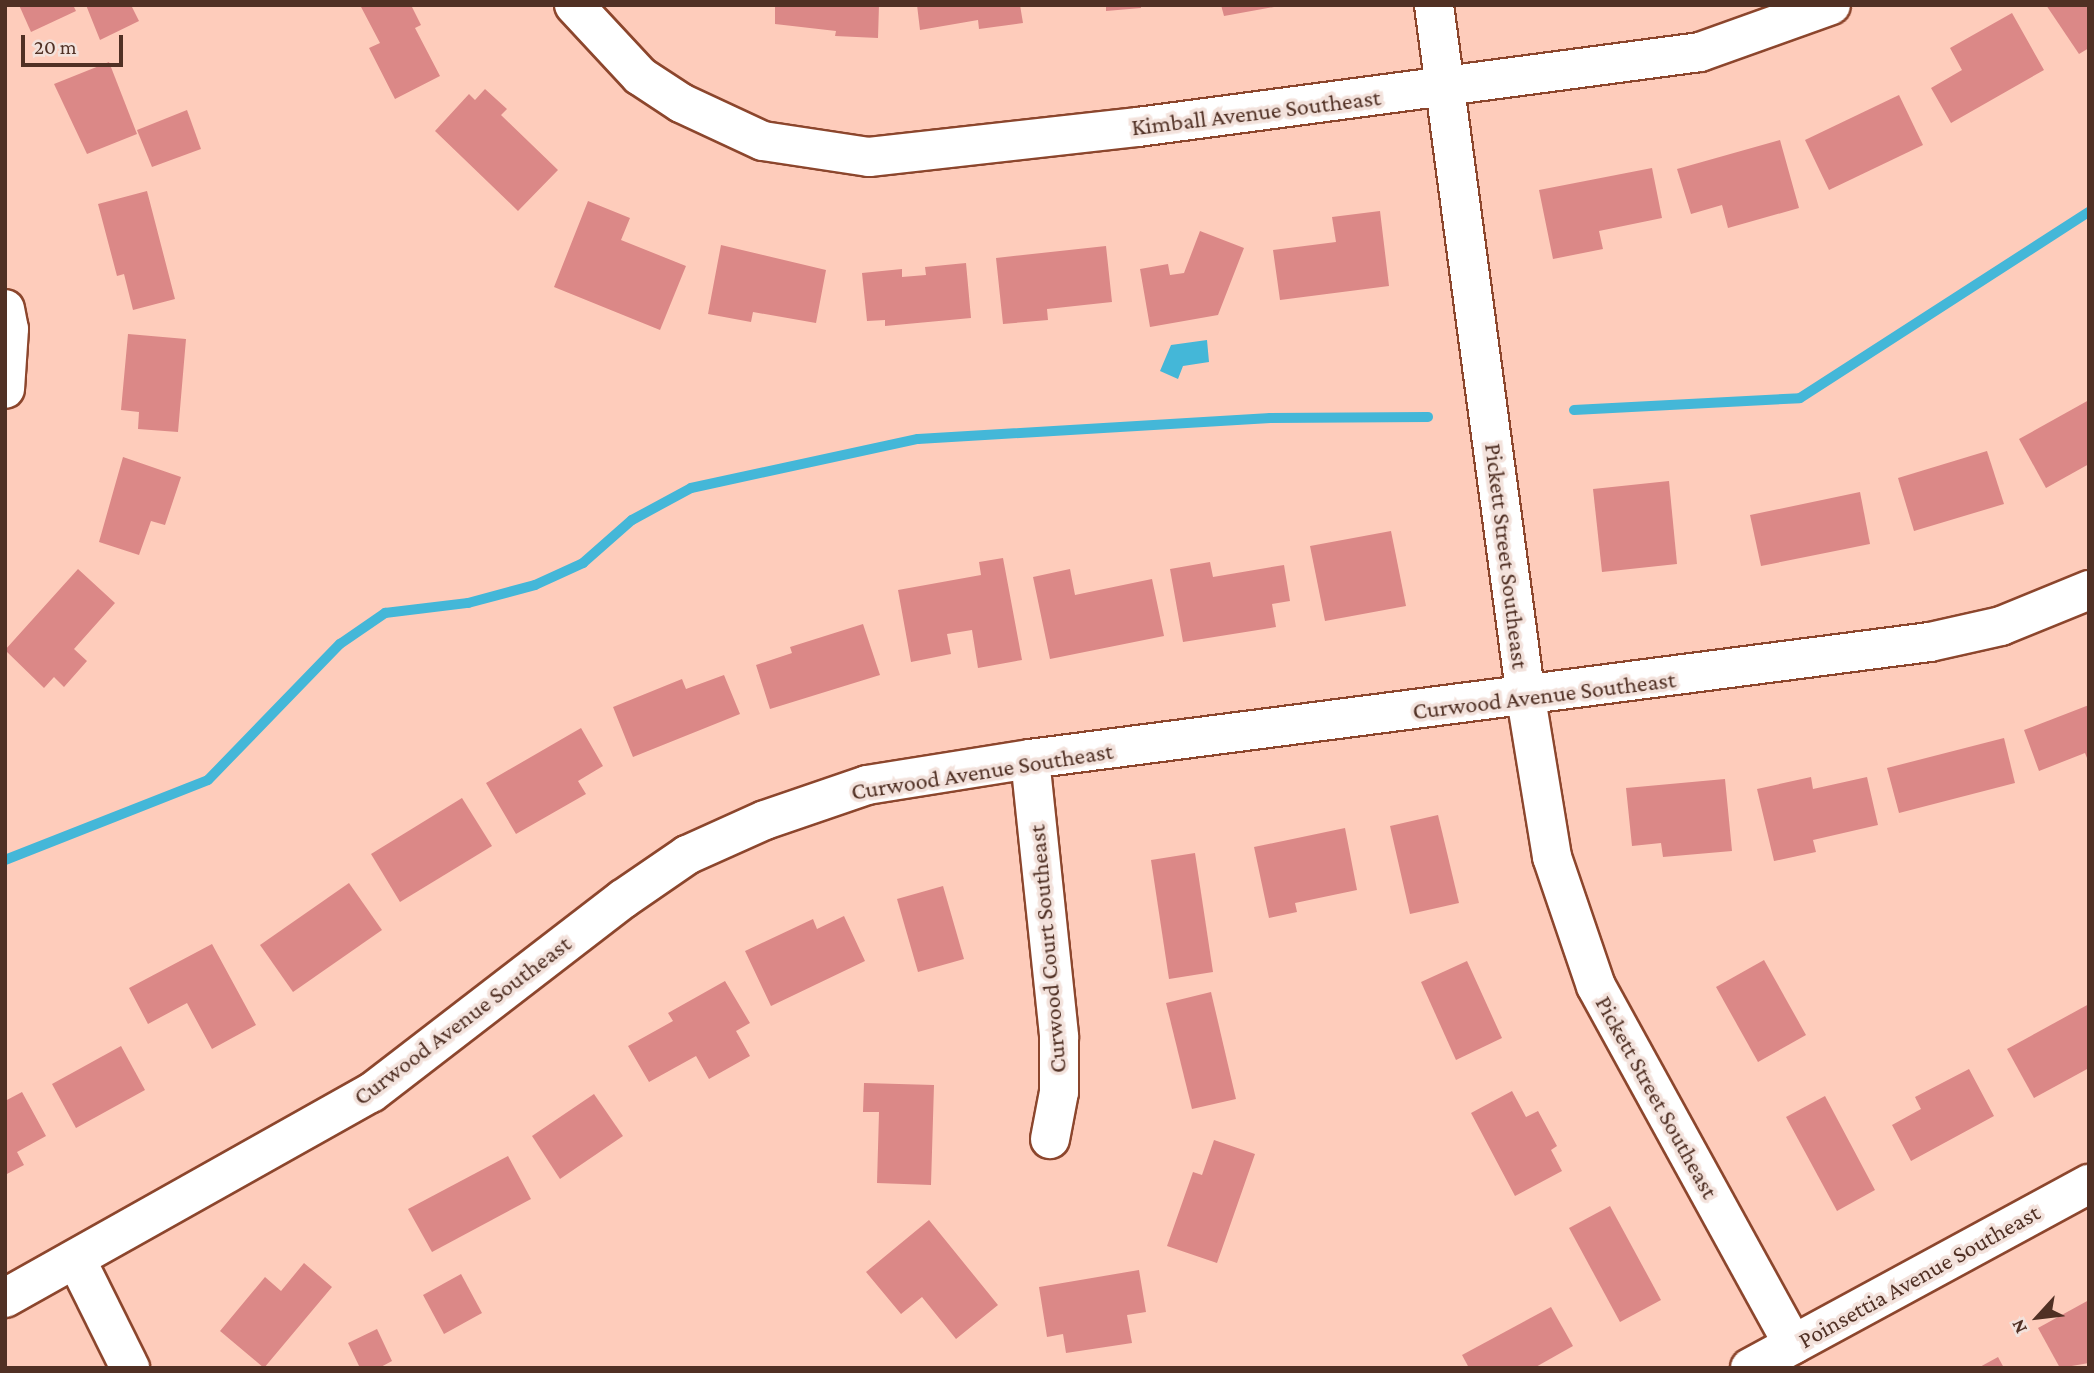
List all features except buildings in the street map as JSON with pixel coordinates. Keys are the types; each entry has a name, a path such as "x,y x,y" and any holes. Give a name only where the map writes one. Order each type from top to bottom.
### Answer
{"street":[{"name":"Kimball Avenue Southeast","path":"574,5 640,76 681,103 780,146 856,156 901,156 1700,52 1831,5"},
{"name":"Pickett Street Southeast","path":"1434,5 1526,698 1552,857 1596,986 1793,1345"},
{"path":"5,309 5,389"},
{"name":"Curwood Avenue Southeast","path":"5,1298 371,1093 623,899 687,855 765,820 867,785 1030,759 1526,698 1930,642 2001,626 2089,590"},
{"name":"Curwood Court Southeast","path":"1030,759 1059,1037 1059,1092 1050,1139"},
{"name":"Poinsettia Avenue Southeast","path":"1750,1368 2089,1184"},
{"path":"76,1259 130,1368"}],"water":[{"path":"1207,340 1209,362 1183,366 1178,379 1160,371 1171,345"}],"waterway":[{"path":"1574,410 1800,398 2089,212"},
{"path":"5,860 208,780 340,644 385,613 468,603 535,585 583,563 632,520 691,488 918,439 1270,418 1428,417"}]}
